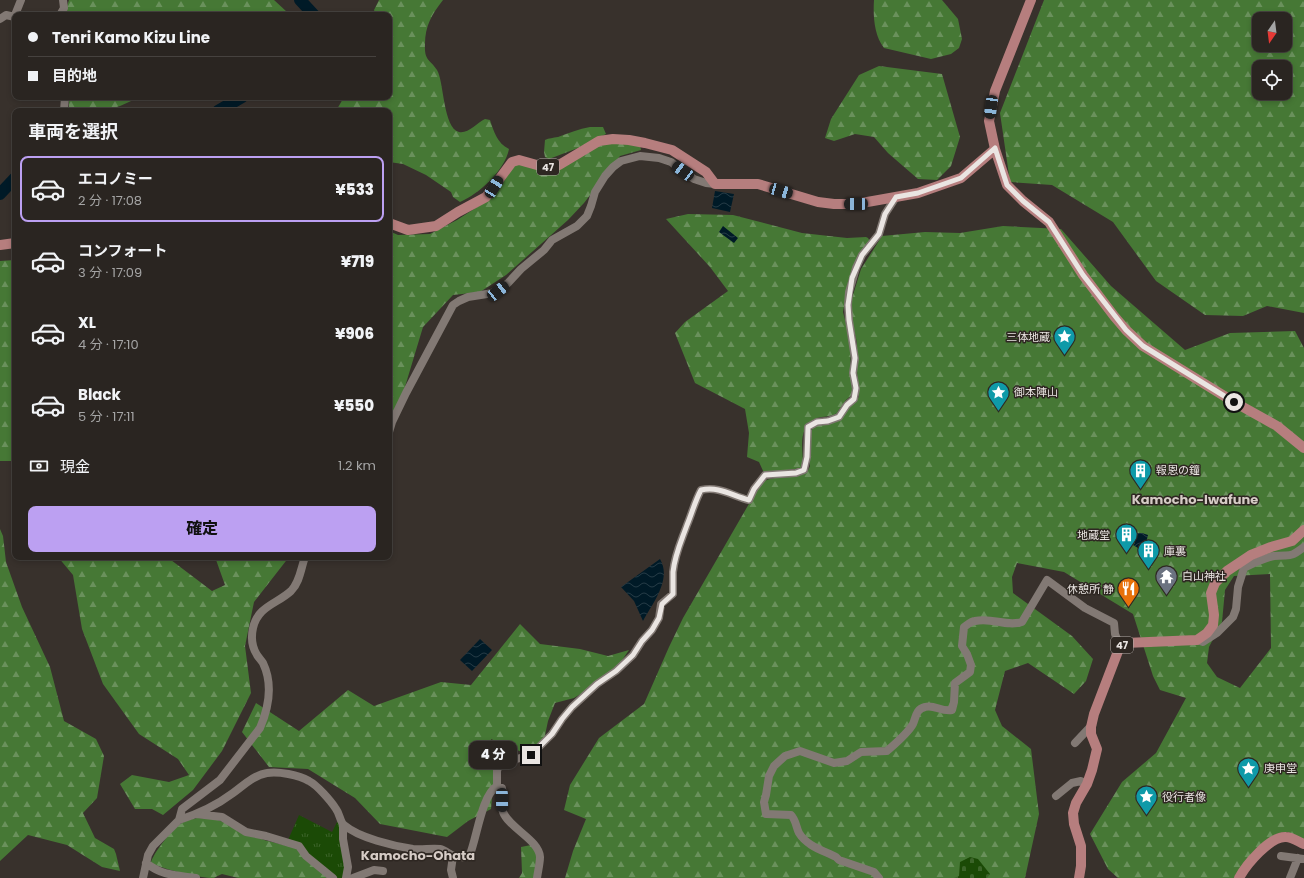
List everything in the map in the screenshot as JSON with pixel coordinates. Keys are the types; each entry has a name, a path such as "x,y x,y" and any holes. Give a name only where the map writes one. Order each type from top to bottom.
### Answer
{"main road":[{"path":"1031,0 995,91 989,121 995,148 1007,185 1023,201 1049,222 1083,275 1126,330 1143,346 1234,402 1277,426 1304,448"},
{"name":"47","path":"392,224 408,230 436,226 458,212 486,198 512,162 519,160 544,168 559,165 599,141 613,138 646,143 672,150 706,172 715,184"},
{"path":"715,184 758,184 818,202 856,204 918,193 961,178 995,148"},
{"path":"0,245 12,243"},
{"path":"1197,640 1207,633 1212,625 1214,615 1211,593 1215,583 1227,571 1252,556 1271,547 1292,540 1304,530"},
{"name":"47","path":"1080,878 1081,846 1074,824 1073,813 1076,803 1092,770 1097,749 1091,734 1092,725 1102,693 1120,646 1125,643 1197,640"},
{"path":"1239,878 1249,863 1276,839 1286,837 1304,844"}],"street":[{"path":"16,12 21,0"},
{"path":"62,12 64,8 63,0"},
{"path":"0,19 6,15 12,16"},
{"path":"392,422 452,305 468,297 498,291 508,283 521,268 544,250 552,240 577,226 586,216 595,192 613,167 621,161 640,156 659,158 671,162 694,179 715,184"},
{"path":"343,825 360,834 383,843 412,849 442,849 454,856 461,858 469,857 484,805 489,793 497,786 497,771 501,759 513,760 531,755 552,734 572,707 597,684 616,671 633,655 642,641 652,630 659,618 662,604 673,594 673,574 678,546 687,526 696,499 701,490 709,488 722,490 749,500 754,489 765,475 796,473 804,470 807,457 808,427 817,422 828,421 839,417 847,405 854,399 856,388 853,373 855,358 848,305 851,285 862,255 879,234 885,214 896,197"},
{"path":"1197,640 1203,642 1217,633 1233,617 1236,609 1238,587 1244,568 1261,560 1275,556 1293,556 1304,547"},
{"path":"179,820 182,809 220,780 260,728 268,703 269,679 252,644 255,620 269,605 292,590 297,583 304,560"},
{"path":"879,878 874,872 839,860 836,857 809,845 796,827 794,818 791,815 766,814 764,802 769,776 774,766 785,756 800,751 834,763 847,761 861,752 887,751 912,725 920,708 926,706 946,711 952,710 955,683 970,672 971,665 962,646 964,627 974,621 991,620 1006,624 1022,622 1047,580 1085,608 1114,623 1115,634 1120,646"},
{"path":"1075,743 1092,725"},
{"path":"143,878 148,855 153,846 179,820 196,814 233,793 244,784 255,778 267,773 283,773 309,781 324,794 337,809 343,825 343,839 348,867 346,878"},
{"path":"1056,796 1072,783 1081,781 1086,784"},
{"path":"497,786 502,788 503,812 510,823 537,848 540,856 537,878"},
{"path":"196,814 222,817 246,832 272,837 299,846 306,856 333,878"},
{"path":"452,878 451,870 454,856"},
{"path":"1281,856 1302,859 1290,878"},
{"path":"146,863 158,872 196,878"},
{"path":"354,878 374,870 383,872"}],"green space":[{"path":"69,0 274,0 287,12 65,12"},
{"path":"379,0 443,0 432,15 426,32 425,54 437,70 450,122 454,129 462,132 469,130 485,119 490,120 499,140 509,149 507,157 497,173 483,187 460,202 453,197 451,192 426,175 403,164 392,162 392,108 338,108 342,100 392,100 392,12 375,12 374,10"},
{"path":"874,0 942,0 958,19 962,39 959,48 951,54 931,59 884,48 876,31"},
{"path":"1044,0 1304,0 1304,313 1267,306 1243,316 1205,315 1156,281 1113,222 1052,185 1010,182 1000,113"},
{"path":"879,66 942,74 960,137 951,166 937,180 918,179 888,153 874,137 855,134 834,141 825,138 831,119 859,75"},
{"path":"69,100 133,100 114,108 69,108"},
{"path":"590,127 603,127 606,134 578,148 549,159 545,157 545,140"},
{"path":"617,141 640,145 641,150 620,156 584,203 568,220 506,275 480,292 453,295 423,327 401,400 392,422 392,232 398,235 430,234 457,220 485,202 512,167 521,163 545,171 555,171 599,145"},
{"path":"688,214 733,215 802,233 847,238 866,237 871,243 846,296 843,312 851,344 850,371 853,394 846,400 836,414 817,418 806,426 802,438 802,468 764,473 759,462 747,457 749,433 745,409 695,383 675,333 685,322 728,291 710,267 666,219"},
{"path":"1003,226 1061,229 1111,286 1185,350 1230,333 1295,331 1304,348 1304,839 1287,832 1280,833 1272,837 1256,849 1243,864 1234,878 1118,878 1108,869 1090,834 1122,782 1156,753 1186,698 1160,690 1153,676 1133,614 1064,572 1017,563 1012,577 1013,593 1072,636 1093,659 1086,681 1074,694 1028,663 1005,671 995,710 1002,726 1031,749 1039,814 1025,878 565,878 573,851 586,819 564,810 570,785 599,738 644,704 683,618 761,483 774,478 802,475 807,471 810,466 810,432 813,428 851,404 859,397 857,343 850,312 852,298 861,269 882,236 925,232 960,233","holes":["1270,574 1271,648 1240,688 1217,677 1207,663 1209,647 1222,622 1225,590 1234,576"]},
{"path":"12,260 12,461 0,461 0,261"},
{"path":"0,529 3,536 6,562 22,607 50,667 64,721 96,739 104,756 97,798 83,813 95,838 114,849 120,871 102,867 67,845 28,835 0,861"},
{"path":"60,560 171,560 212,591 225,585 216,560 287,560 254,602 245,646 251,693 222,751 193,790 163,815 152,809 135,809 120,784 132,775 169,782 189,775 178,759 139,734 103,684 82,629 73,575"},
{"path":"520,624 540,644 580,649 608,656 629,650 612,675 574,698 555,703 548,721 544,740 529,755 491,739 495,767 491,809 468,821 447,837 380,824 355,798 308,769 269,767 242,732 256,703 299,731 348,690 374,706 441,682 471,685"},
{"path":"299,815 332,832 339,818 344,849 344,878 334,878 288,840"},
{"path":"197,818 215,819 264,840 296,848 327,878 238,878 222,874 214,878 208,878 174,871 151,862 160,846 178,826 184,822"},
{"path":"531,845 536,852 534,878 519,878 522,873 521,847"},
{"path":"970,857 978,859 990,874 987,878 954,878 959,876 960,862"}],"water":[{"path":"715,191 734,194 730,212 712,208"},
{"path":"723,226 738,238 734,243 719,232"},
{"path":"1135,533 1148,535 1146,543 1143,543 1138,548 1133,545 1135,543 1133,541"},
{"path":"660,559 664,575 663,583 656,599 643,621 634,601 621,587"},
{"path":"480,639 492,650 472,671 460,660"}],"waterway":[{"path":"300,0 311,12"},
{"path":"223,108 237,100"},
{"path":"0,194 12,181"}],"place":[{"name":"三体地蔵","path":"1065,356"},
{"name":"御本陣山","path":"999,412"},
{"name":"報恩の鐘","path":"1140,490"},
{"name":"地蔵堂","path":"1126,554"},
{"name":"庫裏","path":"1148,570"},
{"name":"白山神社","path":"1167,596"},
{"name":"休憩所 静","path":"1129,608"},
{"name":"庚申堂","path":"1248,788"},
{"name":"役行者像","path":"1147,816"}],"district":[{"name":"Kamocho-Iwafune","path":"1195,499"},
{"name":"Kamocho-Ohata","path":"418,855"}],"route":[{"path":"531,755 552,734 572,707 597,684 616,671 633,655 642,641 652,630 659,618 662,604 673,594 673,574 678,546 687,526 696,499 701,490 709,488 722,490 749,500 754,489 765,475 796,473 804,470 807,457 808,427 817,422 828,421 839,417 847,405 854,399 856,388 853,373 855,358 849,320 849,292 852,278 862,255 879,234 885,214 896,197 918,193 961,178 995,148 1007,185 1023,201 1049,222 1083,275 1126,330 1143,346 1234,402"}]}
